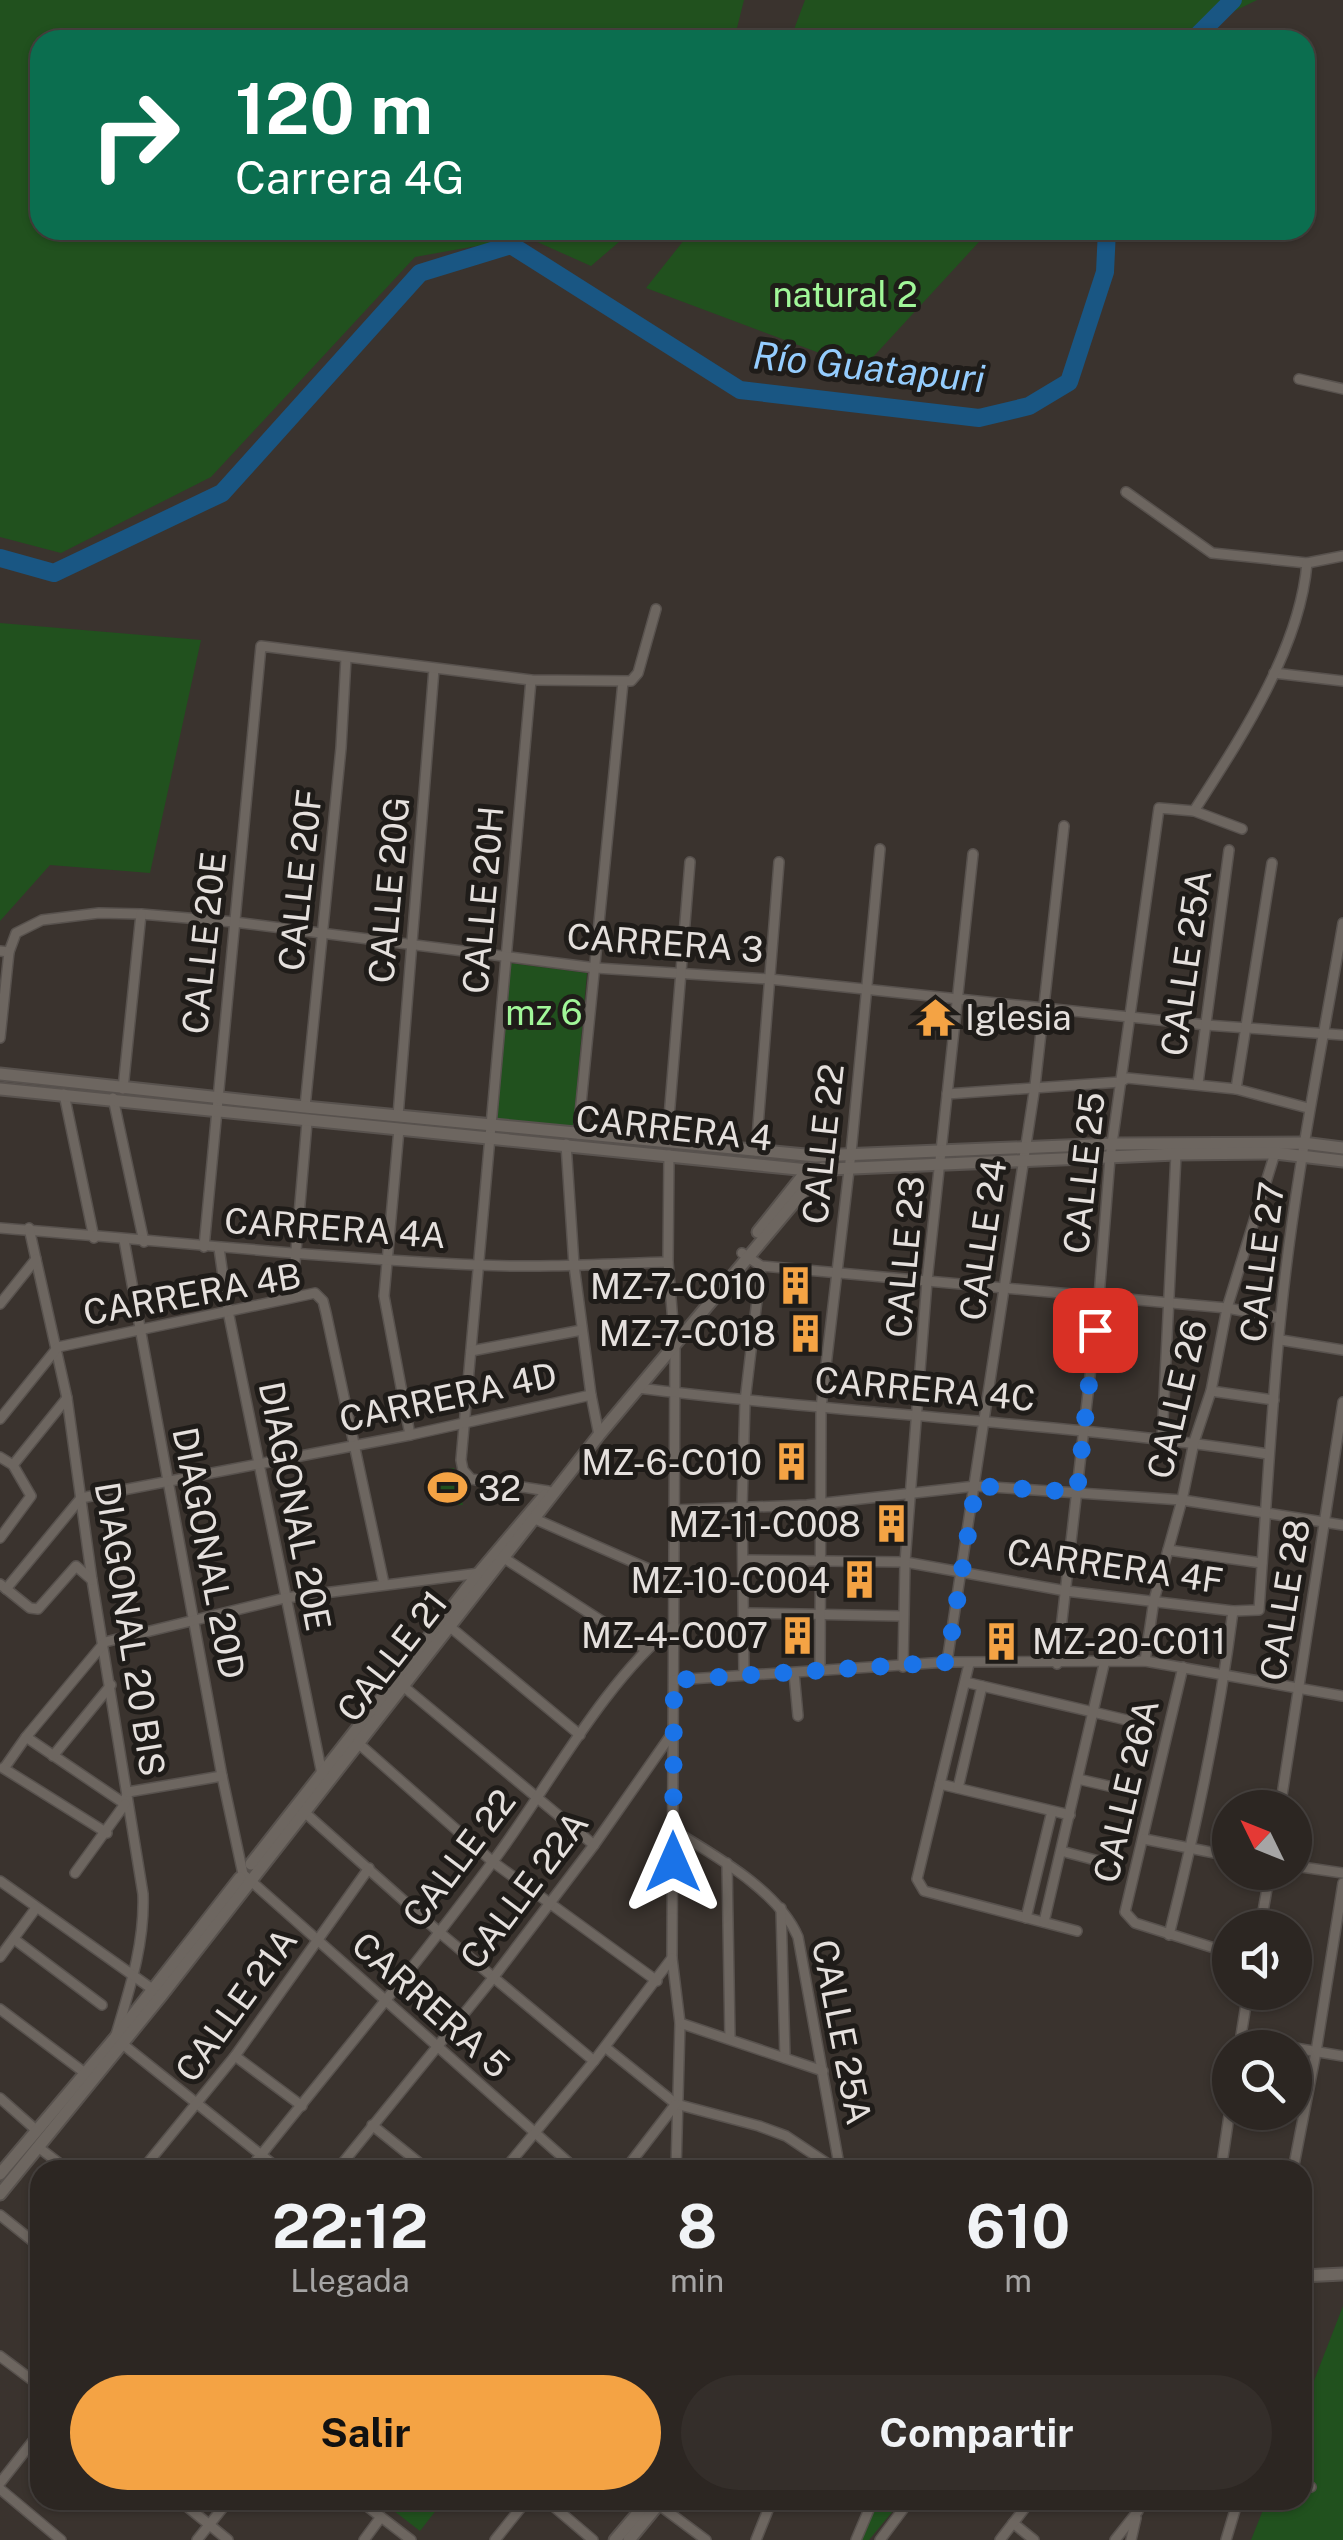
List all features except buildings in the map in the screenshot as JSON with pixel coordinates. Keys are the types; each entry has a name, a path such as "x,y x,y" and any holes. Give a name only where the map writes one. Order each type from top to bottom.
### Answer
{"main road":[{"name":"CARRERA 4","path":"0,1074 123,1088 307,1122 398,1122"},
{"name":"CARRERA 4","path":"0,1089 304,1108 398,1122 578,1134 808,1170 820,1162"},
{"name":"CARRERA 4","path":"493,1131 566,1144 756,1150 820,1162 942,1158 1022,1162 1303,1149 1343,1161"},
{"name":"CARRERA 4","path":"942,1158 1024,1147 1112,1144 1343,1148"},
{"name":"CARRERA 4","path":"832,1155 850,1160"},
{"name":"CALLE 21","path":"300,1807 358,1743 485,1574 504,1558 534,1520 598,1432 820,1162 832,1155"},
{"name":"CALLE 21","path":"744,1255 808,1170"},
{"name":"CALLE 21","path":"0,2194 322,1774 548,1491 674,1342"},
{"name":"CALLE 21","path":"0,2174 85,2072 118,2041"},
{"path":"1312,2276 1343,2274"},
{"path":"615,2540 646,2510"},
{"path":"629,2540 649,2510"}],"street":[{"path":"1299,379 1343,389"},
{"path":"1126,492 1212,553 1307,563 1343,556"},
{"path":"1242,829 1194,812 1274,673 1298,614 1307,563"},
{"path":"346,658 531,680 631,681 638,673 656,609"},
{"name":"CALLE 20E","path":"204,1247 261,646 346,658"},
{"name":"CALLE 20F","path":"304,1108 346,658"},
{"name":"CALLE 20G","path":"410,1435 384,1296 434,669"},
{"path":"1274,673 1343,681"},
{"name":"CALLE 20H","path":"531,680 461,1460 466,1476 548,1491"},
{"path":"578,1134 624,682"},
{"name":"CALLE 25","path":"1057,1664 1099,1296 1110,1158 1160,808 1194,812"},
{"name":"CALLE 24","path":"947,1662 1035,1086 1064,826"},
{"name":"CALLE 22","path":"820,1670 821,1408 880,849"},
{"name":"CALLE 25A","path":"1198,1084 1229,850"},
{"name":"CALLE 23","path":"903,1667 904,1562 927,1281 973,854"},
{"path":"676,2160 680,2023 672,1958 675,1392 668,1262 668,1148 690,862"},
{"path":"756,1150 779,862"},
{"path":"1236,1089 1272,862"},
{"name":"CARRERA 3","path":"4,952 16,933 42,920 99,912 141,914 234,922 596,968 769,979 1206,1025 1343,1035"},
{"path":"123,1088 141,914"},
{"name":"CALLE 27","path":"1259,1610 1280,1318 1308,1108 1340,957 1343,923"},
{"path":"0,1038 4,952"},
{"path":"946,1094 1120,1082 1127,1078 1236,1089 1308,1108"},
{"path":"64,1094 94,1238"},
{"path":"113,1098 144,1242"},
{"path":"292,1297 307,1122"},
{"path":"566,1144 574,1265 598,1432"},
{"name":"CALLE 26","path":"1145,1661 1154,1600 1211,1391 1227,1308 1276,1153"},
{"path":"1162,1439 1176,1154"},
{"name":"DIAGONAL 20 BIS","path":"29,1228 67,1398 92,1580 138,1853 144,1920 118,2041"},
{"path":"0,1240 4,1229"},
{"name":"CARRERA 4A","path":"4,1229 480,1265 668,1262"},
{"name":"DIAGONAL 20D","path":"124,1240 222,1776 246,1877"},
{"name":"DIAGONAL 20E","path":"220,1248 228,1311 322,1774"},
{"path":"744,1255 761,1266 1227,1308 1280,1318"},
{"path":"0,1304 36,1259"},
{"path":"744,1675 744,1402 761,1266"},
{"name":"CARRERA 4B","path":"58,1348 315,1293 323,1301 356,1445"},
{"path":"471,1351 582,1330"},
{"path":"1280,1340 1343,1350"},
{"path":"0,1419 58,1348"},
{"name":"CARRERA 4C","path":"638,1388 744,1402 919,1414 1194,1442 1268,1454"},
{"path":"1211,1391 1274,1400"},
{"name":"CARRERA 4D","path":"81,1498 410,1435 591,1395"},
{"path":"13,1465 67,1398"},
{"name":"CALLE 28","path":"1283,1790 1343,1402"},
{"path":"356,1445 384,1584"},
{"path":"0,1457 13,1465 31,1492 29,1501 4,1524 0,1538"},
{"path":"674,1510 820,1504 976,1486 1182,1500 1343,1525"},
{"path":"81,1498 3,1587 30,1608 42,1607 78,1566 92,1580"},
{"path":"534,1520 674,1580"},
{"path":"1168,1550 1262,1563"},
{"path":"504,1558 645,1649"},
{"name":"CARRERA 4F","path":"744,1560 904,1562 1066,1591 1259,1610"},
{"path":"107,1834 3,1768 105,1642 286,1598 485,1574"},
{"path":"1212,1948 1168,1935 1190,1850 1225,1675 1233,1610"},
{"path":"744,1613 902,1616"},
{"path":"449,1626 580,1735"},
{"name":"CALLE 22","path":"257,2160 493,1862 645,1649 674,1626"},
{"path":"674,1680 947,1662 1057,1664 1105,1660 1145,1661 1343,1696"},
{"path":"1044,1922 1105,1660"},
{"path":"969,1664 918,1886 924,1891 1077,1931"},
{"name":"CALLE 26A","path":"1168,1935 1135,1922 1125,1912 1183,1667"},
{"path":"794,1673 798,1716"},
{"path":"965,1682 1131,1721"},
{"path":"53,1756 111,1685"},
{"path":"403,1686 594,1845"},
{"path":"958,1788 982,1686"},
{"name":"CALLE 22A","path":"345,2160 550,1904 674,1732"},
{"path":"26,1737 125,1804"},
{"path":"358,1743 493,1862 656,1982"},
{"path":"75,1873 107,1834 128,1792 222,1776"},
{"path":"1078,1779 1116,1788"},
{"path":"940,1784 1070,1815"},
{"path":"300,1807 439,1932 594,2061"},
{"path":"1026,1918 1052,1811"},
{"path":"673,1830 727,1864 781,1908 784,2058"},
{"path":"1144,1839 1212,1853"},
{"path":"1061,1851 1099,1861"},
{"path":"727,1864 730,2038"},
{"name":"CALLE 21A","path":"150,2160 235,2056 369,1868"},
{"path":"1312,1868 1343,1873"},
{"name":"CARRERA 5","path":"246,1877 564,2160"},
{"path":"0,1881 157,1993"},
{"path":"1295,2160 1343,1884"},
{"path":"0,1957 36,1908"},
{"name":"CALLE 25A","path":"781,1908 798,1937 836,2160"},
{"path":"14,1938 102,2005"},
{"path":"512,2160 672,1958"},
{"path":"0,2009 85,2072"},
{"path":"680,2023 823,2070"},
{"path":"118,2041 267,2160"},
{"path":"605,2047 676,2104 772,2131 823,2160"},
{"path":"1312,2051 1343,2056"},
{"path":"235,2056 302,2106"},
{"path":"0,2098 35,2129"},
{"path":"633,2160 676,2104"},
{"path":"372,2125 416,2160"},
{"path":"1222,2160 1227,2130"},
{"path":"38,2147 55,2160"},
{"path":"0,2216 30,2239"},
{"path":"0,2356 30,2378"},
{"path":"30,2446 0,2486 61,2540"},
{"path":"190,2510 228,2540"},
{"path":"197,2540 221,2510"},
{"path":"373,2510 412,2540"},
{"path":"495,2540 519,2510"},
{"path":"558,2510 593,2540"},
{"path":"667,2510 706,2540"},
{"path":"756,2540 768,2510"},
{"path":"856,2540 869,2510"},
{"path":"880,2540 902,2510"},
{"path":"1000,2540 1024,2510"},
{"path":"1226,2540 1235,2510"},
{"path":"1115,2540 1138,2511"},
{"path":"1131,2540 1138,2511"},
{"path":"364,2540 382,2517"},
{"path":"1013,2523 1034,2540"}],"green space":[{"path":"0,0 744,0 736,30 30,30 30,240 509,240 415,257 211,477 61,553 0,537"},
{"path":"805,0 1257,0 1196,30 794,30"},
{"path":"533,240 621,240 591,266"},
{"name":"natural 2","path":"684,240 981,240 862,369 646,288"},
{"path":"0,623 201,640 150,873 50,865 0,921"},
{"name":"mz 6","path":"509,963 587,973 573,1129 497,1120"},
{"name":"32","path":"454,1468 463,1505 438,1504 436,1471"},
{"path":"1343,2306 1343,2540 1251,2540 1263,2510 1312,2510 1312,2386"},
{"path":"393,2510 436,2510 420,2531"},
{"path":"873,2510 894,2510 869,2540 860,2540"}],"waterway":[{"name":"Río Guatapuri","path":"1203,30 1233,0"},
{"name":"Río Guatapuri","path":"0,558 54,573 222,493 420,273 511,245 740,390 979,418 1029,406 1069,382 1105,272 1107,240"}],"place":[{"name":"Iglesia","path":"935,1017"},
{"name":"MZ-7-C010","path":"796,1286"},
{"name":"MZ-7-C018","path":"806,1333"},
{"name":"MZ-6-C010","path":"792,1462"},
{"name":"32","path":"448,1488"},
{"name":"MZ-11-C008","path":"891,1524"},
{"name":"MZ-10-C004","path":"860,1580"},
{"name":"MZ-4-C007","path":"798,1635"},
{"name":"MZ-20-C011","path":"1002,1641"}],"route":[{"path":"673,1862 674,1680 947,1662 976,1486 1077,1492 1095,1330"}]}
